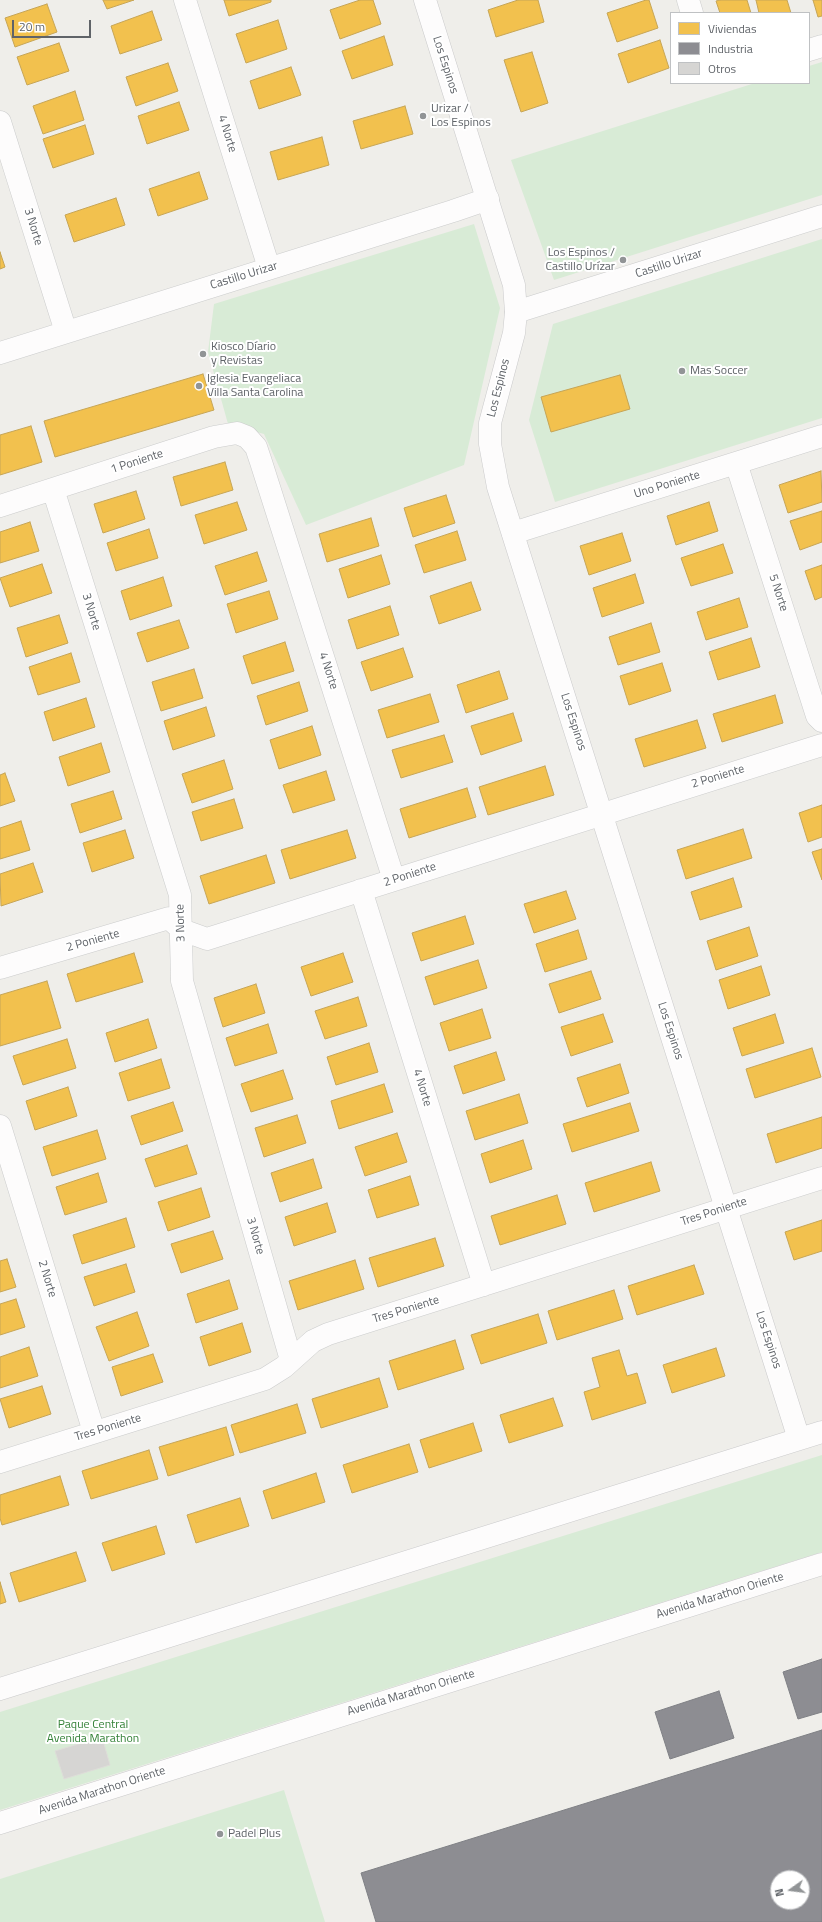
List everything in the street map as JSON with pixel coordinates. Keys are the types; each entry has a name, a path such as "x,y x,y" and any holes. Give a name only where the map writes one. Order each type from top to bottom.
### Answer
{"street":[{"name":"4 Norte","path":"185,0 269,268"},
{"name":"Los Espinos","path":"425,0 514,285 516,312 514,333 492,411 490,444 498,487 799,1439"},
{"path":"688,0 692,12"},
{"path":"810,50 822,46"},
{"name":"3 Norte","path":"0,122 66,332"},
{"name":"Castillo Urizar","path":"0,353 488,199"},
{"name":"Castillo Urizar","path":"516,312 822,216"},
{"name":"1 Poniente","path":"0,506 228,434 237,433 247,437 256,447 261,462"},
{"name":"Uno Poniente","path":"513,533 822,436"},
{"name":"4 Norte","path":"261,462 394,880"},
{"name":"5 Norte","path":"736,463 817,716 822,721"},
{"name":"3 Norte","path":"53,489 180,895 182,980 291,1360"},
{"name":"2 Poniente","path":"0,968 169,918 182,930 207,939 822,745"},
{"name":"4 Norte","path":"361,890 484,1285"},
{"name":"2 Norte","path":"0,1126 94,1432"},
{"name":"Tres Poniente","path":"0,1462 265,1379 291,1360 313,1341 328,1334 822,1178"},
{"path":"0,1690 822,1432"},
{"name":"Avenida Marathon Oriente","path":"0,1823 822,1564"}],"green space":[{"path":"822,62 822,195 554,280 511,160 752,84 810,84 810,66"},
{"path":"474,224 500,308 464,465 306,525 264,434 228,424 208,352 214,304"},
{"name":"Mas Soccer","path":"822,239 822,418 555,502 529,420 553,324"},
{"name":"Paque Central Avenida Marathon","path":"822,1455 822,1552 0,1810 0,1712"},
{"name":"Padel Plus","path":"284,1790 325,1922 0,1922 0,1879"}],"building: Viviendas":[{"path":"103,0 134,0 107,9"},
{"path":"224,0 271,0 271,2 229,16"},
{"path":"360,0 373,0 381,24 340,39 330,10"},
{"path":"518,0 538,0 544,22 496,37 488,10"},
{"path":"649,0 658,28 617,42 607,13"},
{"path":"747,0 751,12 720,12 716,1"},
{"path":"756,0 787,0 791,12 759,12"},
{"path":"813,0 822,0 822,16 818,17"},
{"path":"47,4 57,32 15,47 5,18"},
{"path":"152,11 162,40 120,54 111,26"},
{"path":"278,20 287,49 246,63 236,34"},
{"path":"384,36 393,65 352,79 342,51"},
{"path":"660,40 669,68 628,83 618,54"},
{"path":"59,43 69,71 27,85 17,57"},
{"path":"532,52 548,103 521,112 504,60"},
{"path":"168,63 178,91 136,106 126,77"},
{"path":"291,67 301,95 259,109 250,81"},
{"path":"75,91 84,120 43,134 33,106"},
{"path":"179,102 189,130 147,144 138,116"},
{"path":"405,106 413,134 361,149 353,121"},
{"path":"85,125 94,154 53,168 43,139"},
{"path":"322,137 329,165 278,180 270,152"},
{"path":"199,172 208,199 158,216 149,189"},
{"path":"116,198 125,225 74,242 65,215"},
{"path":"0,252 5,267 0,269"},
{"path":"203,374 214,410 55,457 44,421"},
{"path":"620,375 630,409 551,432 541,397"},
{"path":"31,426 42,462 0,475 0,435"},
{"path":"225,462 233,490 181,506 173,477"},
{"path":"821,471 822,502 788,513 779,485"},
{"path":"136,491 145,519 103,533 94,504"},
{"path":"446,495 455,523 413,537 404,508"},
{"path":"237,502 247,530 204,544 195,515"},
{"path":"709,502 718,531 676,545 667,516"},
{"path":"822,511 822,542 800,550 790,521"},
{"path":"371,518 379,546 327,562 319,534"},
{"path":"30,522 39,551 0,563 0,532"},
{"path":"149,529 158,558 116,571 107,543"},
{"path":"457,531 466,560 424,573 415,545"},
{"path":"622,533 631,561 589,575 580,546"},
{"path":"723,544 733,573 691,586 681,558"},
{"path":"257,552 267,581 225,595 215,566"},
{"path":"381,555 390,584 348,598 339,569"},
{"path":"42,564 52,593 10,607 0,578"},
{"path":"822,565 822,597 815,600 805,571"},
{"path":"635,574 644,603 602,617 593,588"},
{"path":"163,577 172,606 130,620 121,591"},
{"path":"471,582 481,610 439,624 430,596"},
{"path":"269,591 278,619 236,633 227,604"},
{"path":"739,598 748,627 706,640 697,612"},
{"path":"390,606 399,635 357,649 348,620"},
{"path":"59,615 68,643 26,657 17,628"},
{"path":"179,620 189,648 147,662 137,633"},
{"path":"651,623 660,652 618,665 609,637"},
{"path":"751,638 760,667 718,680 709,652"},
{"path":"285,642 294,671 252,684 243,656"},
{"path":"403,648 413,677 371,691 361,662"},
{"path":"71,653 80,682 38,695 29,667"},
{"path":"662,663 671,691 629,705 620,676"},
{"path":"194,669 203,698 161,711 152,682"},
{"path":"499,671 508,699 466,713 457,685"},
{"path":"299,682 308,711 266,725 257,696"},
{"path":"430,694 439,722 387,738 378,710"},
{"path":"775,695 783,723 722,742 713,714"},
{"path":"86,698 95,727 53,741 44,712"},
{"path":"206,707 215,736 173,750 164,721"},
{"path":"513,713 522,741 481,755 471,726"},
{"path":"697,720 706,748 644,767 635,739"},
{"path":"312,726 321,755 279,769 270,740"},
{"path":"444,735 453,762 401,778 392,750"},
{"path":"101,743 110,772 68,786 59,757"},
{"path":"224,760 233,789 192,803 182,774"},
{"path":"545,766 554,795 488,815 479,787"},
{"path":"326,771 335,800 293,813 283,785"},
{"path":"5,773 15,801 0,806 0,775"},
{"path":"467,788 476,817 409,838 400,809"},
{"path":"113,791 122,819 80,833 71,804"},
{"path":"234,799 243,828 201,841 192,812"},
{"path":"822,805 822,837 808,842 799,813"},
{"path":"21,821 30,850 0,859 0,828"},
{"path":"743,829 752,858 686,879 677,850"},
{"path":"125,830 134,858 92,872 83,843"},
{"path":"347,830 356,858 290,879 281,850"},
{"path":"822,849 822,880 812,852"},
{"path":"266,855 275,883 209,904 200,876"},
{"path":"33,863 43,892 1,906 0,874"},
{"path":"733,878 742,907 700,920 691,892"},
{"path":"566,891 576,919 534,933 524,904"},
{"path":"465,916 474,944 421,961 412,933"},
{"path":"749,927 758,956 716,970 707,941"},
{"path":"578,930 587,959 545,972 536,944"},
{"path":"134,953 143,982 76,1002 67,974"},
{"path":"343,953 353,982 311,996 301,967"},
{"path":"478,960 487,988 434,1005 425,977"},
{"path":"761,966 770,995 728,1009 719,980"},
{"path":"591,971 601,999 559,1013 549,984"},
{"path":"47,981 61,1028 0,1046 0,995"},
{"path":"256,984 265,1013 223,1027 214,998"},
{"path":"358,997 367,1026 325,1039 315,1011"},
{"path":"482,1009 491,1038 449,1051 440,1023"},
{"path":"603,1014 613,1042 571,1056 561,1027"},
{"path":"775,1014 784,1043 742,1056 733,1028"},
{"path":"148,1019 157,1048 115,1062 106,1033"},
{"path":"268,1024 277,1053 235,1066 226,1038"},
{"path":"67,1039 76,1068 23,1085 13,1056"},
{"path":"369,1043 378,1072 336,1085 327,1057"},
{"path":"812,1048 821,1077 755,1098 746,1069"},
{"path":"496,1052 505,1080 463,1094 454,1066"},
{"path":"161,1059 170,1088 128,1101 119,1073"},
{"path":"620,1064 629,1093 587,1107 577,1078"},
{"path":"283,1070 293,1099 251,1112 241,1084"},
{"path":"384,1084 393,1112 339,1129 331,1101"},
{"path":"68,1087 77,1116 35,1130 26,1101"},
{"path":"519,1094 528,1123 475,1140 466,1111"},
{"path":"173,1102 183,1131 141,1145 131,1116"},
{"path":"630,1103 639,1131 572,1152 563,1124"},
{"path":"297,1115 306,1143 264,1157 255,1128"},
{"path":"822,1117 822,1148 776,1163 767,1134"},
{"path":"97,1130 106,1159 52,1176 43,1147"},
{"path":"397,1133 407,1162 365,1176 355,1147"},
{"path":"523,1140 532,1169 490,1183 481,1154"},
{"path":"187,1145 197,1174 155,1187 145,1159"},
{"path":"313,1159 322,1188 280,1202 271,1173"},
{"path":"651,1162 660,1191 594,1212 585,1183"},
{"path":"98,1173 107,1202 65,1215 56,1187"},
{"path":"410,1176 419,1205 377,1218 368,1190"},
{"path":"201,1188 210,1217 168,1231 158,1202"},
{"path":"557,1195 566,1224 500,1245 491,1216"},
{"path":"327,1203 336,1232 294,1246 285,1217"},
{"path":"126,1218 135,1247 82,1264 73,1235"},
{"path":"822,1220 822,1251 794,1260 785,1232"},
{"path":"213,1231 223,1259 181,1273 171,1244"},
{"path":"435,1238 444,1266 378,1287 369,1258"},
{"path":"7,1259 16,1287 0,1292 0,1261"},
{"path":"355,1260 364,1289 298,1310 289,1281"},
{"path":"126,1264 135,1292 94,1306 84,1277"},
{"path":"694,1265 704,1294 637,1315 628,1286"},
{"path":"229,1280 238,1309 196,1323 187,1294"},
{"path":"614,1290 623,1319 557,1340 548,1311"},
{"path":"16,1299 25,1327 0,1335 0,1304"},
{"path":"137,1312 149,1346 109,1361 96,1327"},
{"path":"538,1314 547,1343 481,1364 471,1335"},
{"path":"242,1323 251,1352 209,1366 200,1337"},
{"path":"455,1340 464,1369 398,1390 389,1361"},
{"path":"29,1347 38,1376 0,1388 0,1357"},
{"path":"716,1348 725,1376 672,1393 663,1365"},
{"path":"619,1350 627,1376 637,1373 646,1403 592,1420 584,1392 600,1387 592,1358"},
{"path":"153,1354 163,1382 121,1396 112,1367"},
{"path":"379,1378 388,1407 321,1428 312,1399"},
{"path":"42,1386 51,1414 9,1428 0,1399"},
{"path":"553,1398 563,1426 509,1443 500,1415"},
{"path":"297,1404 306,1433 240,1453 231,1425"},
{"path":"473,1423 482,1451 429,1468 420,1440"},
{"path":"226,1427 234,1455 168,1476 159,1447"},
{"path":"409,1444 418,1472 352,1493 343,1465"},
{"path":"149,1450 158,1479 91,1499 82,1471"},
{"path":"316,1473 325,1502 272,1519 263,1491"},
{"path":"60,1476 69,1505 2,1525 0,1518 0,1495"},
{"path":"240,1498 249,1526 196,1543 187,1515"},
{"path":"156,1526 165,1554 112,1571 102,1543"},
{"path":"76,1552 86,1581 19,1602 10,1573"},
{"path":"0,1582 6,1602 0,1604"}],"building: Industria":[{"path":"822,1659 822,1712 798,1719 783,1672"},
{"path":"719,1691 734,1738 670,1759 655,1712"},
{"path":"822,1730 822,1922 376,1922 361,1873"}],"building: Otros":[{"path":"102,1737 110,1765 64,1779 55,1751"}],"place":[{"name":"Urizar / Los Espinos","path":"423,116"},
{"name":"Los Espinos / Castillo Urízar","path":"623,260"},
{"name":"Kiosco Díario y Revistas","path":"203,354"},
{"name":"Mas Soccer","path":"682,371"},
{"name":"Iglesia Evangeliaca Villa Santa Carolina","path":"199,386"},
{"name":"Padel Plus","path":"220,1834"}]}
